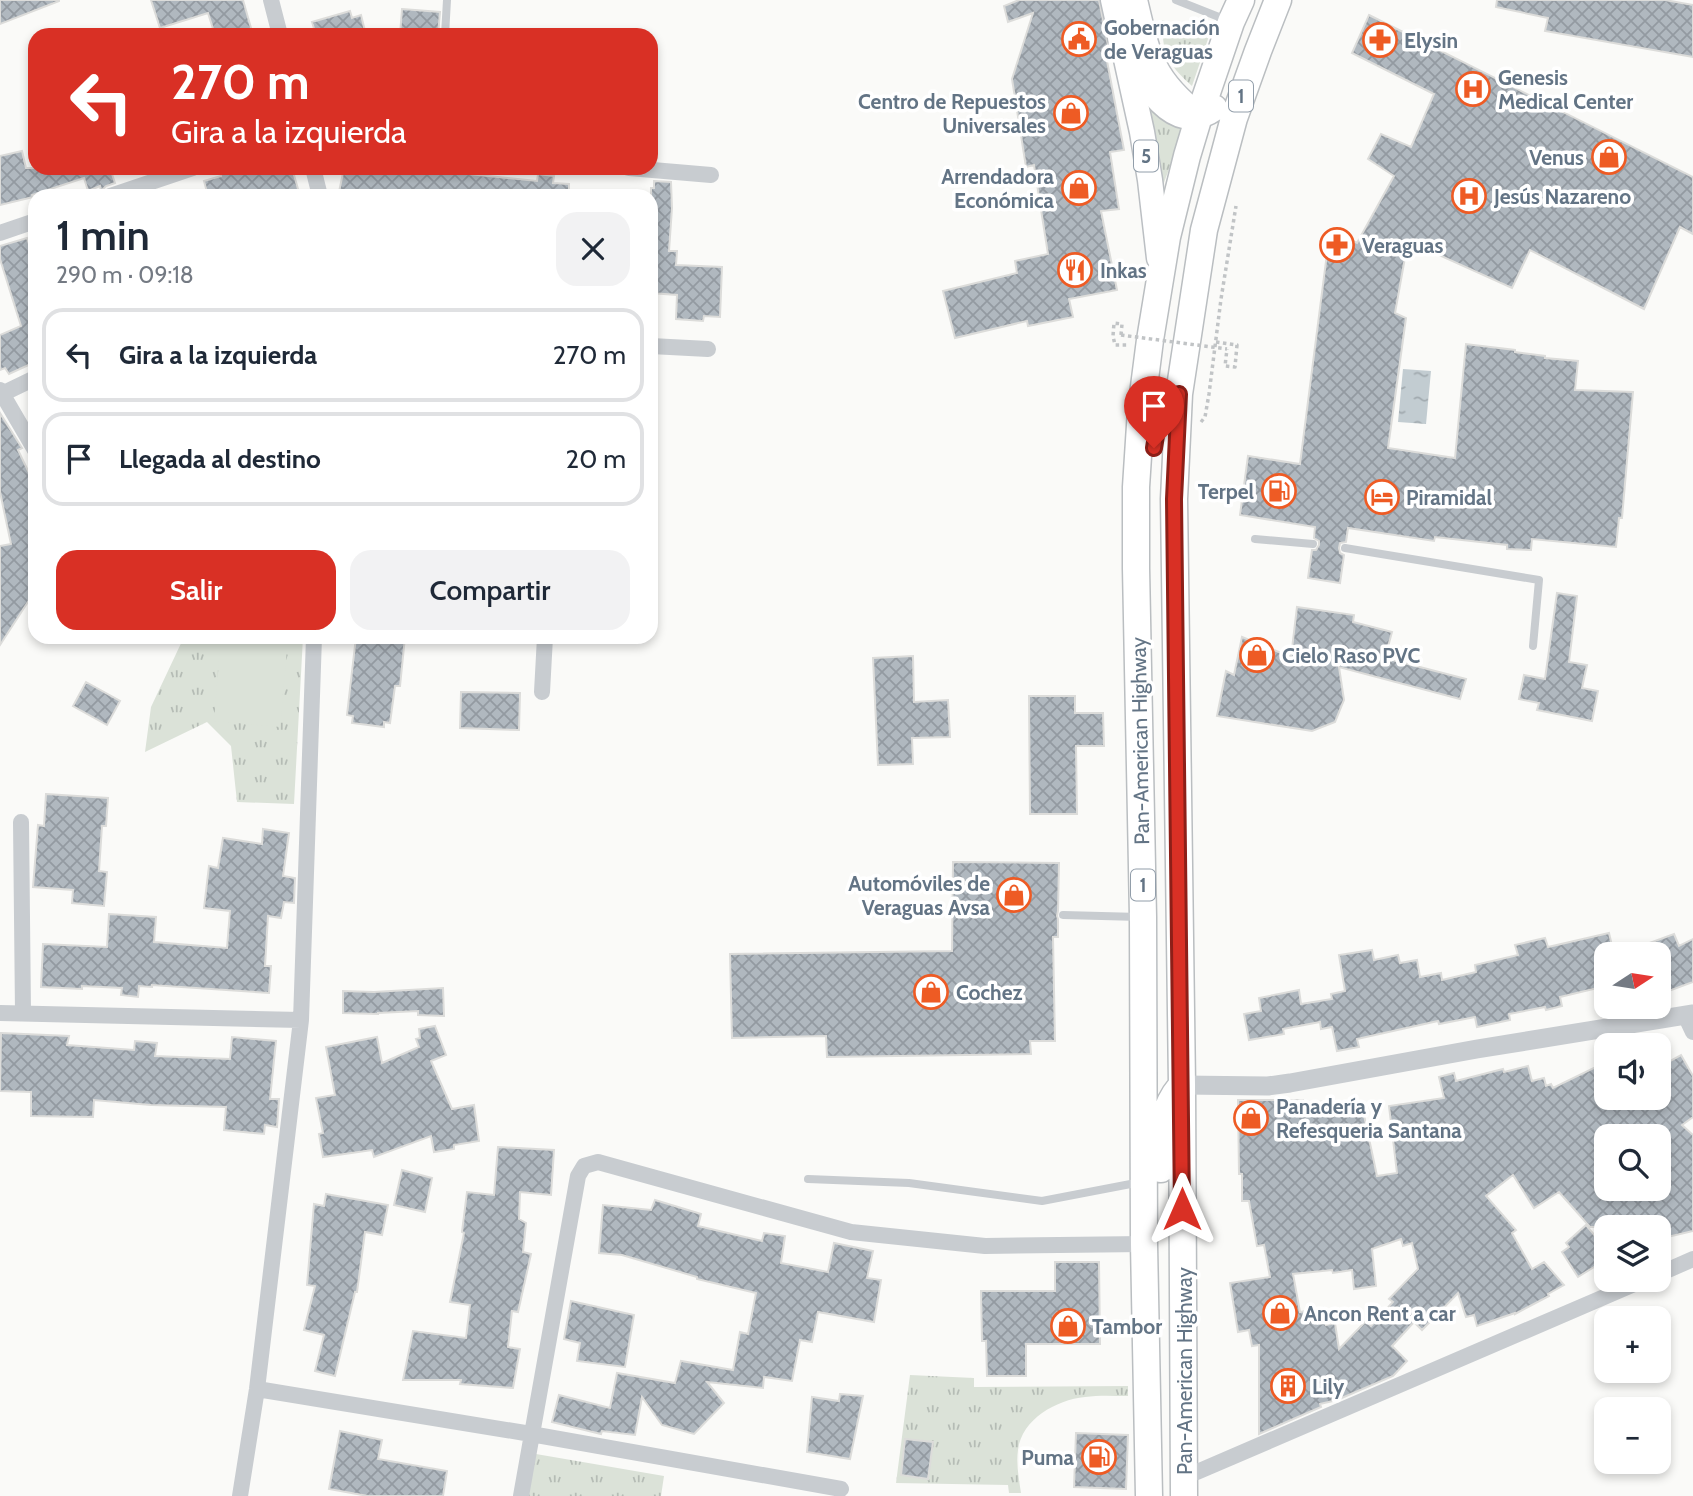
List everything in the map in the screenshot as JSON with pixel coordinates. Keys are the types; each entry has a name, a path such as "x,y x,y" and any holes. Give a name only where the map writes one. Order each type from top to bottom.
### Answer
{"highway":[{"path":"1121,38 1146,84 1158,99 1177,112 1199,116 1211,111 1220,102 1248,48 1275,9"},
{"name":"Pan-American Highway","path":"1184,1485 1174,499 1179,394 1204,230 1245,84 1275,9"},
{"name":"Pan-American Highway","path":"1149,1496 1136,487 1141,410 1167,237 1199,116 1236,11"},
{"path":"1192,304 1190,254 1207,151 1199,116"},
{"path":"1136,568 1158,424 1164,408 1179,394 1168,379 1165,360 1171,281 1167,237"},
{"path":"1142,851 1154,933 1162,1055 1169,1073 1182,1085 1172,1097 1163,1117 1157,1238 1146,1310"}],"main road":[{"name":"5","path":"1113,0 1144,144 1161,276"},
{"path":"1135,0 1144,38 1158,74 1180,101 1199,116"}],"street":[{"path":"271,0 278,28"},
{"path":"658,170 711,175"},
{"path":"130,189 172,175"},
{"path":"0,233 28,223"},
{"path":"658,346 708,349"},
{"path":"28,381 1,392 28,438"},
{"path":"240,1496 257,1389 301,1020 314,644"},
{"path":"542,692 545,644"},
{"path":"21,822 23,1013"},
{"path":"0,1013 301,1020"},
{"path":"1182,1085 1279,1084 1477,1049 1690,1021"},
{"path":"521,1496 578,1176 584,1166 598,1162 851,1233 985,1246 1144,1244"},
{"path":"1671,1269 1693,1259"},
{"path":"1184,1485 1197,1472 1616,1292"},
{"path":"257,1389 841,1489"}],"lane":[{"path":"445,28 447,0"},
{"path":"1176,0 1222,17 1236,11"},
{"path":"1255,539 1313,544"},
{"path":"1345,548 1539,580 1533,646"},
{"path":"1063,915 1143,917"},
{"path":"807,1179 909,1183 1042,1201 1144,1181"}],"path":[{"path":"1199,425 1205,417 1209,394 1221,299 1237,206"},
{"path":"1127,345 1115,345 1114,323 1122,324 1121,335 1227,349 1224,366 1235,367 1237,345 1216,342"}],"green space":[{"path":"1162,20 1209,36 1192,86 1171,64 1163,42"},
{"path":"1149,109 1183,131 1162,188"},
{"path":"181,644 303,644 294,804 237,802 231,746 207,722 145,752 151,707"},
{"path":"220,644 287,644 280,727 214,721"},
{"path":"910,1375 974,1378 974,1387 1128,1386 1128,1396 1074,1399 1052,1407 1033,1420 1021,1439 1018,1450 1021,1493 1009,1493 1008,1485 896,1483"},
{"path":"536,1454 664,1476 661,1496 528,1496"}],"water":[{"path":"1403,369 1431,371 1426,424 1398,422"}],"building":[{"path":"0,0 59,0 59,1 0,24"},
{"path":"151,0 243,0 251,28 213,28 208,13 160,28"},
{"path":"1019,0 1099,0 1111,60 1107,61 1124,150 1110,152 1119,209 1101,211 1117,290 1069,299 1073,317 1028,326 1027,321 955,338 943,291 1017,273 1015,261 1048,254 1034,165 1026,167 1012,79 1033,13 1008,22 1004,6"},
{"path":"1497,0 1665,0 1693,5 1693,57 1545,31 1548,18 1496,7"},
{"path":"402,9 440,12 439,28 401,28"},
{"path":"350,11 352,18 361,15 364,28 314,28 312,22"},
{"path":"1369,15 1693,177 1693,234 1680,227 1644,309 1530,250 1512,288 1408,241 1395,313 1406,318 1388,448 1455,458 1466,344 1578,361 1575,390 1633,392 1622,518 1619,518 1616,547 1532,539 1531,550 1507,549 1507,545 1435,537 1434,541 1348,528 1346,542 1340,543 1339,548 1344,555 1340,583 1308,578 1312,550 1316,550 1319,545 1319,541 1314,538 1315,527 1240,515 1248,456 1300,464 1330,230 1357,243 1394,176 1368,159 1381,134 1411,147 1434,94 1352,53"},
{"path":"22,151 28,175 112,175 115,183 103,189 100,186 87,189 84,178 50,189 28,189 28,198 0,205 0,156"},
{"path":"294,175 298,189 206,189 204,181 221,176"},
{"path":"343,175 479,175 537,181 538,175 546,175 554,176 553,183 569,184 569,189 340,189"},
{"path":"654,181 671,182 669,251 677,251 676,265 722,267 720,317 704,316 703,321 676,319 677,295 658,294 658,189 651,189 654,188"},
{"path":"27,238 28,241 28,365 9,374 5,368 0,370 0,335 21,326 0,259 0,246"},
{"path":"0,413 22,448 18,450 28,471 28,602 0,645 0,546 11,544 0,492"},
{"path":"1557,593 1577,596 1569,662 1587,665 1582,688 1598,691 1592,721 1537,710 1539,703 1519,699 1524,675 1545,679"},
{"path":"1297,607 1354,615 1353,622 1392,632 1385,658 1466,679 1460,699 1339,667 1344,700 1335,722 1312,731 1217,716 1226,671 1234,675 1242,637 1291,657"},
{"path":"355,644 404,644 400,686 395,686 390,723 384,722 384,727 352,723 353,716 347,715"},
{"path":"913,656 914,702 948,700 950,737 912,738 913,764 878,765 873,658"},
{"path":"86,682 120,701 107,725 73,706"},
{"path":"461,692 520,693 519,730 460,728"},
{"path":"1029,696 1075,696 1075,713 1103,713 1104,746 1076,746 1077,814 1030,814"},
{"path":"46,794 108,798 106,826 102,826 99,871 107,872 104,906 72,903 73,890 33,887 38,825 44,826"},
{"path":"263,829 289,833 283,876 295,878 294,903 284,902 281,918 268,916 265,966 271,966 269,993 152,985 139,986 138,997 121,995 122,988 41,987 43,944 107,947 109,914 156,917 154,942 227,948 230,911 204,908 209,866 218,868 223,838 262,844"},
{"path":"953,862 1059,863 1058,937 1053,937 1055,1041 1030,1041 1031,1054 827,1057 826,1036 732,1038 730,954 952,951"},
{"path":"1609,933 1611,942 1594,942 1594,989 1560,997 1562,1006 1509,1014 1510,1020 1477,1027 1475,1017 1439,1024 1438,1021 1357,1039 1359,1047 1337,1051 1332,1027 1321,1029 1320,1022 1283,1029 1284,1034 1249,1040 1244,1014 1261,1011 1259,998 1299,990 1301,1004 1332,999 1331,994 1345,991 1339,955 1372,950 1374,960 1398,955 1400,963 1417,960 1420,977 1441,973 1442,980 1476,972 1475,965 1518,955 1515,945 1545,938 1548,947"},
{"path":"1674,934 1679,946 1693,939 1693,982 1671,990 1671,942 1652,942"},
{"path":"443,988 444,1016 418,1015 418,1011 343,1013 343,991"},
{"path":"435,1026 446,1055 431,1061 452,1109 474,1105 479,1141 434,1152 431,1136 374,1157 372,1150 323,1157 319,1134 323,1133 316,1098 335,1095 326,1047 377,1037 382,1063 419,1047 416,1039 420,1038 419,1029"},
{"path":"1,1033 69,1036 67,1045 134,1050 135,1041 157,1043 155,1056 230,1059 232,1037 276,1041 270,1099 279,1099 277,1127 265,1125 264,1134 224,1130 226,1107 94,1100 93,1117 31,1116 31,1092 0,1091"},
{"path":"1681,1055 1693,1076 1693,1117 1682,1125 1693,1135 1693,1231 1671,1236 1671,1215 1594,1215 1594,1227 1590,1227 1559,1192 1534,1208 1513,1175 1486,1196 1516,1230 1512,1233 1532,1269 1544,1262 1564,1285 1515,1314 1477,1326 1474,1315 1466,1317 1458,1293 1422,1330 1414,1322 1392,1346 1407,1361 1393,1376 1337,1400 1320,1404 1321,1407 1259,1434 1259,1345 1252,1346 1249,1330 1238,1332 1230,1283 1270,1277 1264,1245 1257,1246 1249,1201 1242,1201 1238,1100 1361,1101 1377,1176 1397,1173 1389,1106 1444,1098 1439,1077 1454,1073 1456,1081 1503,1069 1504,1072 1528,1066 1532,1081 1544,1078 1546,1086 1551,1084 1553,1088 1594,1068 1594,1110 1671,1110 1671,1060","holes":["1401,1239 1403,1246 1412,1243 1418,1269 1389,1299 1393,1302 1371,1326 1366,1321 1339,1349 1335,1323 1326,1325 1323,1308 1300,1312 1293,1274 1352,1270 1354,1289 1376,1286 1372,1249"]},
{"path":"498,1147 554,1150 551,1195 520,1192 519,1219 526,1223 523,1252 531,1254 518,1312 512,1311 508,1347 520,1349 513,1388 460,1384 461,1380 403,1380 413,1331 466,1338 470,1305 450,1302 464,1233 467,1192 494,1195"},
{"path":"402,1170 432,1178 425,1212 394,1205"},
{"path":"326,1194 388,1205 382,1235 365,1232 357,1292 335,1376 315,1371 324,1335 304,1330 315,1286 307,1285 314,1204 324,1206"},
{"path":"655,1200 701,1214 698,1226 762,1241 764,1233 785,1236 781,1263 828,1272 834,1243 873,1251 867,1278 881,1280 874,1322 818,1312 812,1342 800,1340 792,1381 764,1377 763,1388 707,1382 724,1403 694,1434 662,1425 642,1397 635,1435 602,1431 601,1434 552,1422 559,1395 610,1408 617,1373 675,1383 681,1361 733,1370 740,1332 748,1334 756,1293 697,1279 622,1255 599,1253 603,1205 651,1210"},
{"path":"1586,1225 1594,1235 1594,1267 1578,1277 1562,1252 1569,1247 1566,1243"},
{"path":"1055,1262 1099,1262 1100,1344 1026,1344 1026,1376 987,1376 986,1341 982,1341 981,1291 1055,1291"},
{"path":"571,1301 634,1315 625,1367 577,1361 580,1343 564,1339"},
{"path":"840,1394 863,1396 850,1459 807,1452 812,1397 839,1401"},
{"path":"340,1431 382,1440 378,1459 447,1471 443,1496 368,1496 329,1489"},
{"path":"1076,1433 1128,1435 1126,1489 1074,1487"},
{"path":"905,1439 933,1442 928,1479 901,1475"}],"place":[{"name":"Gobernación de Veraguas","path":"1079,39"},
{"name":"Elysin","path":"1380,40"},
{"name":"Genesis Medical Center","path":"1473,89"},
{"name":"Centro de Repuestos Universales","path":"1071,113"},
{"name":"Venus","path":"1609,157"},
{"name":"Arrendadora Económica","path":"1079,188"},
{"name":"Jesús Nazareno","path":"1469,196"},
{"name":"Veraguas","path":"1337,245"},
{"name":"Inkas","path":"1075,270"},
{"name":"Terpel","path":"1279,491"},
{"name":"Piramidal","path":"1382,497"},
{"name":"Cielo Raso PVC","path":"1257,655"},
{"name":"Automóviles de Veraguas Avsa","path":"1014,895"},
{"name":"Cochez","path":"931,992"},
{"name":"Panadería y Refesqueria Santana","path":"1251,1118"},
{"name":"Ancon Rent a car","path":"1280,1313"},
{"name":"Tambor","path":"1068,1326"},
{"name":"Lily","path":"1288,1386"},
{"name":"Puma","path":"1099,1457"}],"route":[{"path":"1154,448 1160,416 1170,401 1179,394 1174,499 1182,1209"}]}
